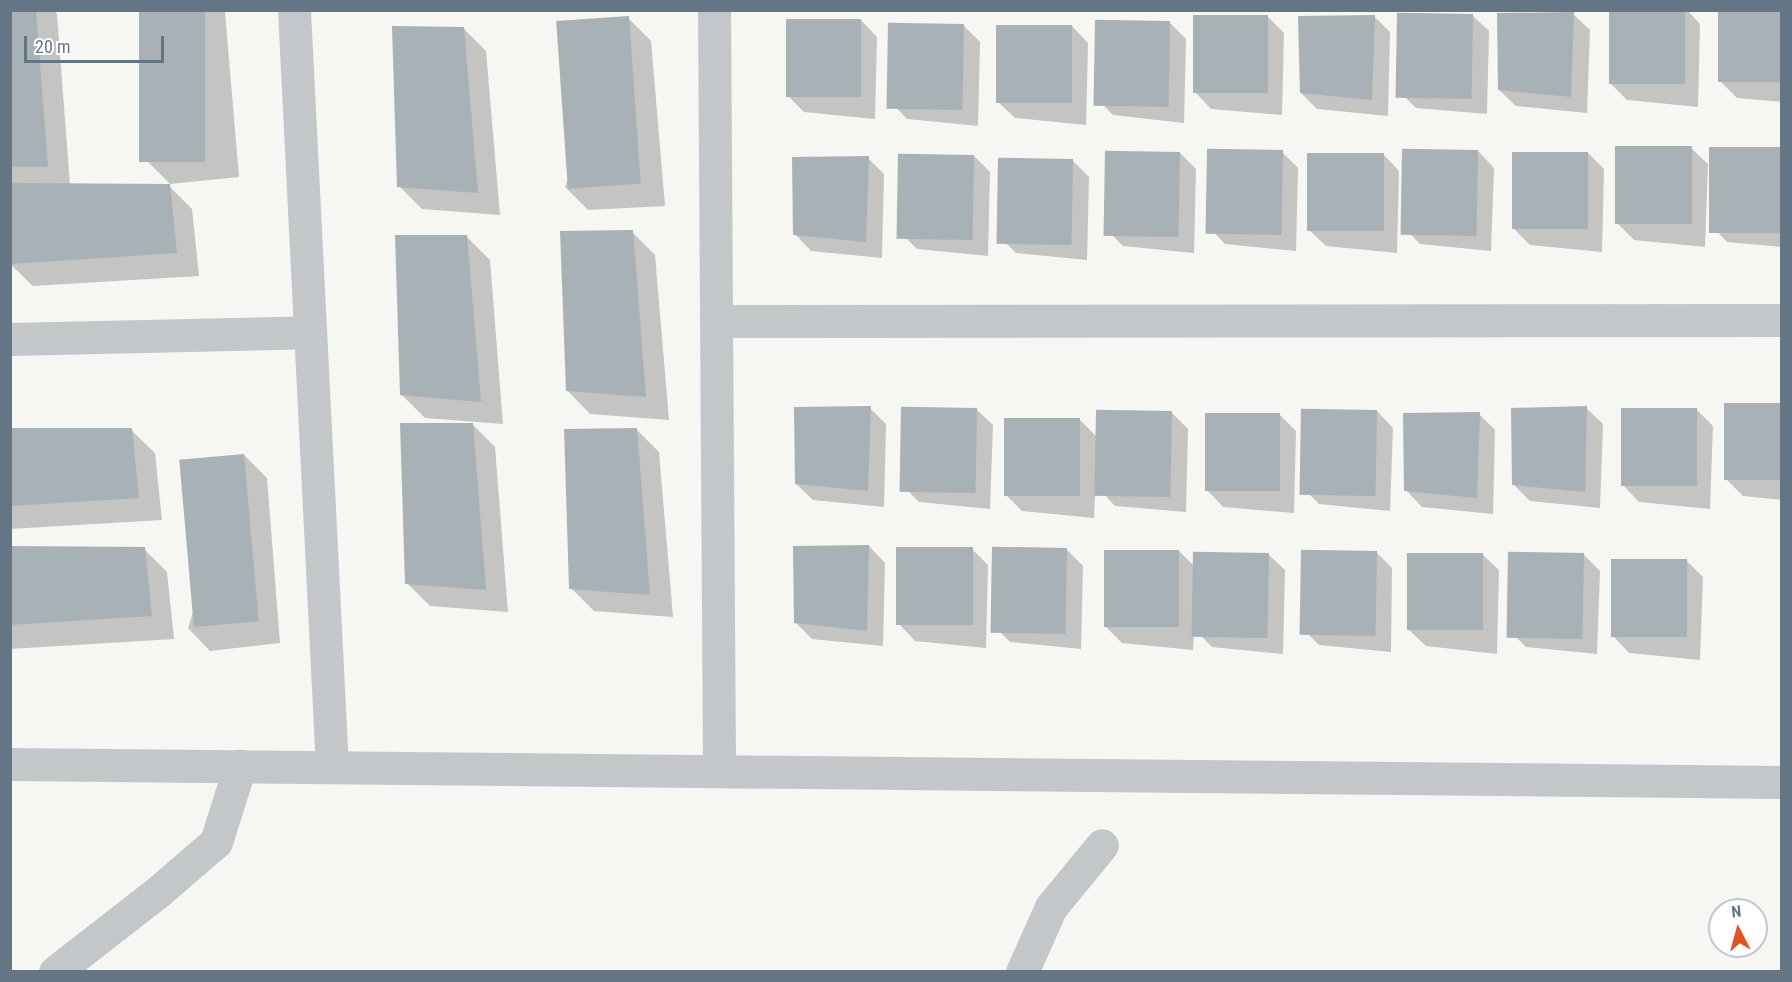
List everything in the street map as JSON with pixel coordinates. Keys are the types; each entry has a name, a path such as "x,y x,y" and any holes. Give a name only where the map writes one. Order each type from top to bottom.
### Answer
{"street":[{"path":"294,10 332,767"},
{"path":"714,10 719,771"},
{"path":"716,321 1782,320"},
{"path":"10,339 310,333"},
{"path":"10,764 1782,782"},
{"path":"55,972 159,891 216,842 240,766"},
{"path":"1022,972 1051,907 1102,845"}],"building":[{"path":"10,10 36,10 48,167 10,167"},
{"path":"139,10 205,10 205,162 139,162"},
{"path":"1609,10 1685,10 1685,84 1609,84"},
{"path":"1718,10 1782,10 1782,82 1718,82"},
{"path":"1574,12 1571,97 1498,90 1497,13"},
{"path":"1397,13 1473,14 1472,99 1396,98"},
{"path":"1193,15 1268,15 1268,93 1193,93"},
{"path":"1375,15 1372,100 1300,93 1298,16"},
{"path":"629,16 641,184 568,189 556,21"},
{"path":"786,19 861,19 861,97 786,97"},
{"path":"1095,20 1170,21 1168,107 1094,106"},
{"path":"888,23 964,24 962,110 887,109"},
{"path":"996,25 1072,25 1072,103 996,103"},
{"path":"392,26 464,27 478,193 397,187"},
{"path":"1615,146 1692,146 1692,224 1615,224"},
{"path":"1709,147 1782,147 1782,233 1709,233"},
{"path":"1207,149 1283,150 1282,235 1206,234"},
{"path":"1402,149 1478,150 1476,236 1401,235"},
{"path":"1105,151 1180,152 1179,237 1104,236"},
{"path":"1512,152 1588,152 1588,229 1512,229"},
{"path":"1307,153 1384,153 1384,231 1307,231"},
{"path":"898,154 974,155 973,240 897,239"},
{"path":"869,156 866,242 793,235 792,157"},
{"path":"998,158 1073,159 1071,245 997,244"},
{"path":"10,183 170,184 177,253 10,264"},
{"path":"633,230 646,397 566,391 560,231"},
{"path":"395,235 467,235 481,402 400,395"},
{"path":"1724,403 1782,403 1782,480 1724,480"},
{"path":"871,406 868,491 795,484 794,407"},
{"path":"1587,406 1585,492 1512,485 1511,408"},
{"path":"901,407 977,408 976,493 900,492"},
{"path":"1621,408 1697,408 1697,486 1621,486"},
{"path":"1301,409 1377,410 1375,496 1300,495"},
{"path":"1096,410 1172,411 1170,497 1095,496"},
{"path":"1480,412 1477,498 1404,491 1403,413"},
{"path":"1205,413 1280,413 1280,491 1205,491"},
{"path":"1004,418 1080,418 1080,496 1004,496"},
{"path":"400,423 473,423 486,590 405,584"},
{"path":"10,428 132,428 139,498 10,506"},
{"path":"637,428 650,595 569,589 564,429"},
{"path":"244,454 259,621 194,627 179,460"},
{"path":"869,545 867,631 794,623 793,546"},
{"path":"10,546 145,547 152,616 10,625"},
{"path":"896,547 973,547 973,625 896,625"},
{"path":"992,547 1067,548 1065,634 991,633"},
{"path":"1104,550 1179,550 1179,627 1104,627"},
{"path":"1301,550 1377,551 1376,636 1300,635"},
{"path":"1193,552 1269,553 1268,638 1192,637"},
{"path":"1508,552 1584,553 1582,639 1507,638"},
{"path":"1407,553 1483,553 1483,630 1407,630"},
{"path":"1611,559 1687,559 1687,637 1611,637"}]}
